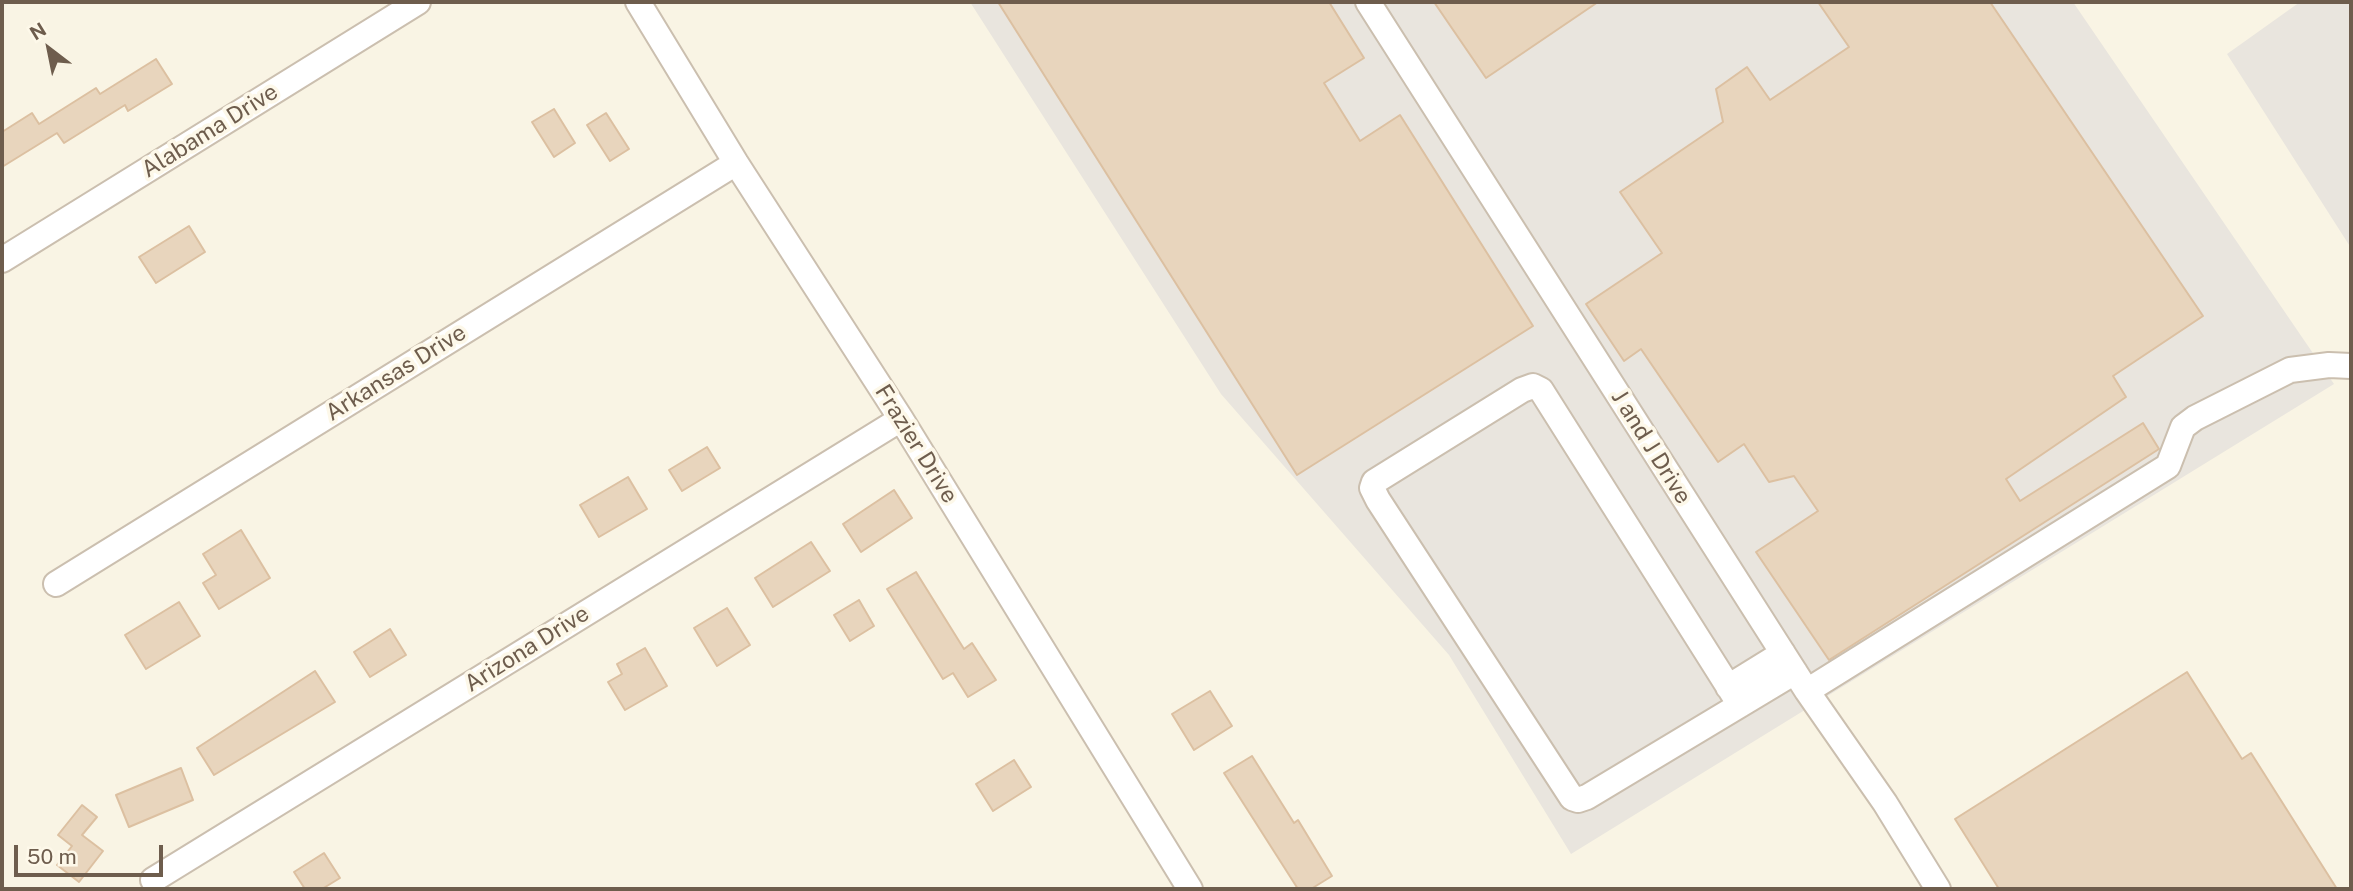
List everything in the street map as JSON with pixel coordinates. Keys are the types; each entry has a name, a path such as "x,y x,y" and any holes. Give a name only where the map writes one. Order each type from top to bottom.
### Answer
{"street":[{"name":"Alabama Drive","path":"2,260 418,2"},
{"name":"Frazier Drive","path":"638,2 736,163 901,419 1190,889"},
{"name":"J and J Drive","path":"1368,2 1795,672 1885,803 1938,889"},
{"name":"Arkansas Drive","path":"56,584 736,163"},
{"path":"1734,696 1541,390 1534,386 1522,390 1374,482 1372,488 1378,500 1572,798 1578,800 1587,797 1734,696 1795,672 2168,466 2183,427 2195,418 2290,370 2329,365 2351,366"},
{"name":"Arizona Drive","path":"153,880 901,419"}],"shaded area":[{"path":"970,2 2073,2 2334,384 1571,854 1449,655 1221,394"},
{"path":"2300,2 2351,2 2351,248 2227,54"}],"building":[{"path":"998,2 1329,2 1364,58 1324,83 1360,141 1400,115 1533,326 1297,475"},
{"path":"1434,2 1598,2 1486,78"},
{"path":"1818,2 1990,2 2203,316 2113,376 2126,397 2006,479 2020,501 2143,423 2159,449 1829,660 1756,552 1818,511 1794,476 1769,482 1744,444 1718,462 1641,349 1624,361 1586,304 1662,253 1620,192 1723,122 1716,89 1747,67 1770,100 1849,47"},
{"path":"156,59 172,84 128,111 125,105 64,143 57,133 2,167 2,132 32,113 39,124 96,88 100,94"},
{"path":"554,109 575,143 554,157 532,122"},
{"path":"606,113 629,149 610,161 587,125"},
{"path":"189,226 205,252 156,283 139,257"},
{"path":"707,447 720,468 682,491 669,470"},
{"path":"628,477 647,509 599,537 580,505"},
{"path":"894,490 912,518 861,552 843,524"},
{"path":"241,530 270,578 219,609 203,583 216,575 203,554"},
{"path":"811,542 830,571 773,607 755,578"},
{"path":"916,572 964,649 972,643 996,680 968,697 953,673 943,679 887,589"},
{"path":"859,600 874,626 850,641 834,615"},
{"path":"179,602 200,636 146,669 125,635"},
{"path":"727,608 750,645 717,666 694,628"},
{"path":"390,629 406,655 370,677 354,652"},
{"path":"645,648 667,686 625,710 608,682 622,674 617,664"},
{"path":"315,671 335,702 214,775 197,748"},
{"path":"2187,672 2242,759 2251,753 2337,889 1999,889 1955,819"},
{"path":"1210,691 1232,726 1194,750 1172,714"},
{"path":"1252,756 1294,823 1298,820 1332,876 1311,889 1298,889 1224,773"},
{"path":"1014,760 1031,787 993,811 976,784"},
{"path":"181,768 193,800 129,827 116,795"},
{"path":"82,805 97,817 82,835 103,851 79,882 57,865 72,846 58,835"},
{"path":"324,853 340,878 322,889 305,889 294,872"}]}
